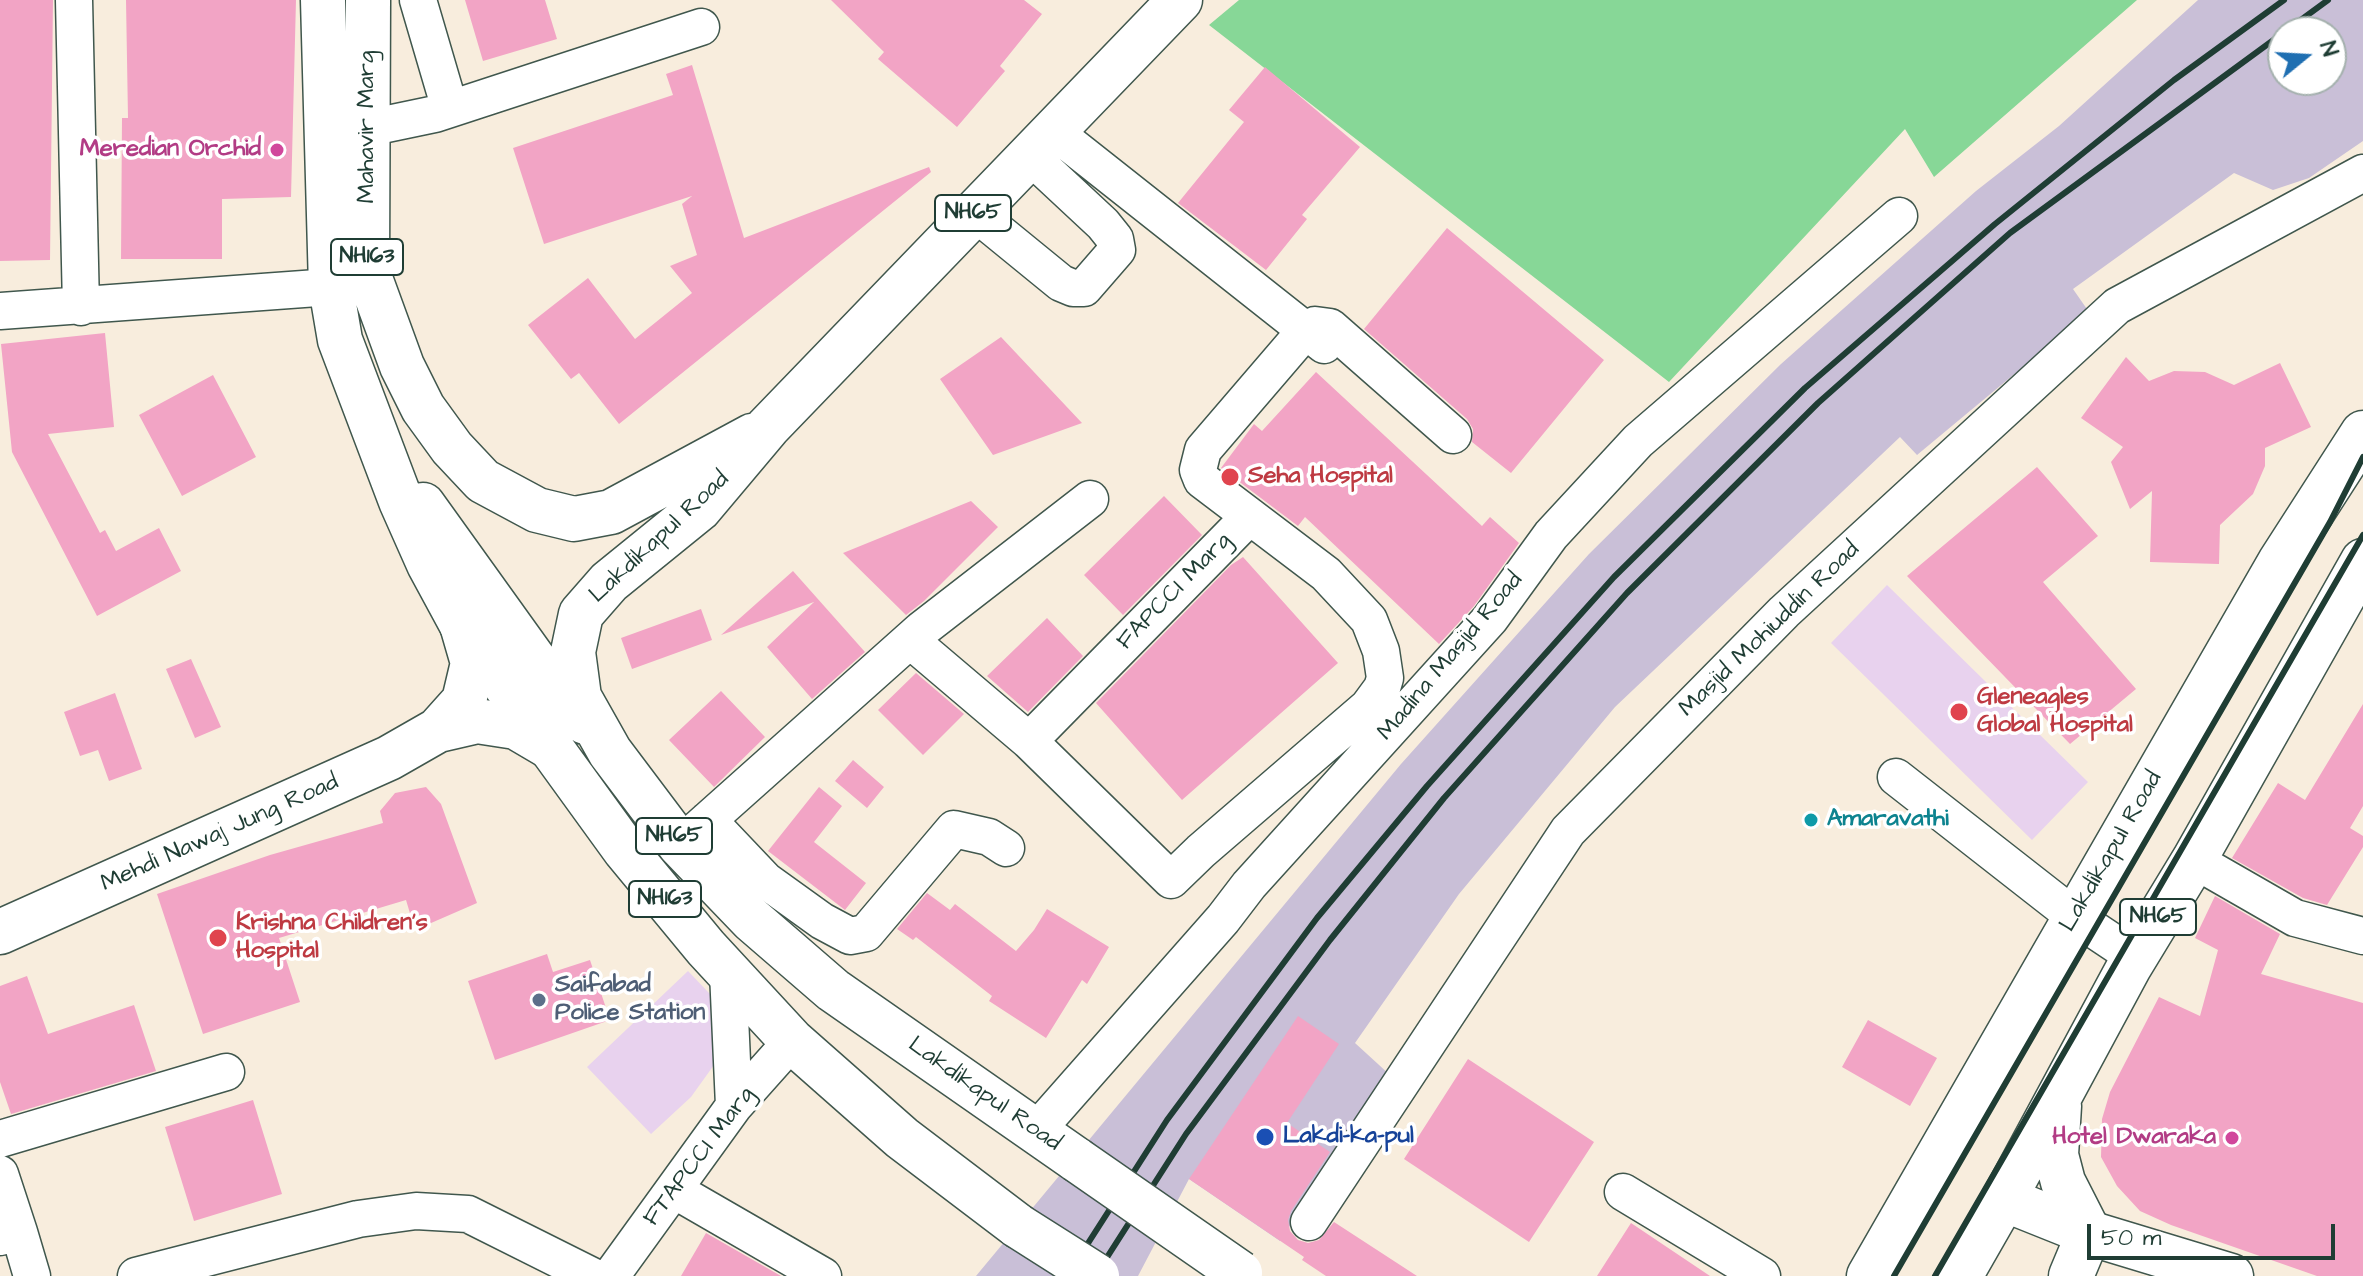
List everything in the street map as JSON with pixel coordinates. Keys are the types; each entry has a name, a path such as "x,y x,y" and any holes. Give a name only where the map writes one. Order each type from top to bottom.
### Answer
{"main road":[{"name":"Mahavir Marg","path":"323,0 331,287 340,340 401,501 429,564 462,625"},
{"name":"Mahavir Marg","path":"368,0 367,270 402,366 423,408 452,448 483,481 537,510 574,519 611,512 768,427"},
{"name":"Lakdikapul Road","path":"1180,0 768,427 699,509 609,582 581,614 573,652 579,697 610,752 694,832 752,920 833,990 1242,1275"},
{"name":"Lakdikapul Road","path":"1869,1276 2280,562 2363,433"},
{"name":"NH163","path":"378,435 418,498 545,675 610,752"},
{"name":"NH65","path":"1960,1276 2135,957 2194,860 2363,561"},
{"name":"NH163","path":"462,625 625,850 728,972 792,1041 902,1138 1018,1226 1097,1276"},
{"path":"438,730 464,701 473,663 462,625"},
{"path":"438,730 477,721 516,727 550,747"},
{"name":"Mehdi Nawaj Jung Road","path":"0,932 389,758 438,730"},
{"path":"2060,1096 2056,1155 2063,1182 2089,1233 2071,1276"},
{"path":"2004,1199 2089,1233 2231,1276"}],"street":[{"path":"74,0 81,307"},
{"path":"418,0 450,109"},
{"path":"368,128 450,109 701,27"},
{"path":"974,212 1061,283 1084,288 1117,250 1115,239 1040,142"},
{"path":"1040,142 1306,330 1453,447"},
{"name":"Masjid Mohiuddin Road","path":"1309,1222 1568,831 1784,612 2117,306 2363,173"},
{"name":"Madina Masjid Road","path":"1036,1131 1223,919 1249,885 1490,619 1551,535 1627,453 1899,216"},
{"path":"0,311 331,287"},
{"name":"FAPCCI Marg","path":"1029,741 1249,517 1202,480 1198,470 1199,458 1306,330"},
{"path":"1006,848 989,837 954,829 866,933 850,936 822,921 694,832 910,640 1090,499"},
{"path":"910,640 1029,741 1171,880 1368,707 1382,688 1385,678 1381,651 1369,620 1326,574 1249,517"},
{"path":"1896,777 2075,917 2135,957"},
{"path":"2194,860 2295,918 2363,936"},
{"path":"728,972 734,1106"},
{"name":"FTAPCCI Marg","path":"611,1276 734,1106 792,1041"},
{"path":"0,1139 226,1072"},
{"path":"0,1174 9,1235 32,1276"},
{"path":"674,1190 823,1276"},
{"path":"1623,1192 1762,1276"},
{"path":"136,1276 358,1219 416,1211 468,1214 592,1276"}],"shaded area":[{"path":"2198,0 2363,0 2363,141 2309,178 2273,190 2234,173 2073,289 2089,312 1917,455 1900,437 1615,707 1459,894 1355,1043 1390,1075 1280,1241 1189,1179 1138,1276 976,1276 1401,764 1589,554 1781,364 1976,191 2059,126"},
{"name":"Gleneagles Global Hospital","path":"1887,585 2088,782 2032,840 1831,643"},
{"path":"688,971 729,1014 719,1058 691,1097 651,1134 587,1067"}],"green space":[{"path":"1239,0 2137,0 1934,177 1905,129 1669,382 1209,25"}],"building":[{"path":"0,0 53,0 50,260 0,261"},
{"path":"126,0 296,0 291,197 222,199 222,259 121,259 122,118 128,118"},
{"path":"465,0 545,0 557,39 483,61"},
{"path":"831,0 1024,0 1042,14 1000,66 1005,71 957,127 878,59 884,52"},
{"path":"692,65 744,238 929,167 931,172 619,424 579,373 571,379 528,325 588,278 635,339 692,293 670,266 697,255 682,204 692,196 544,244 513,148 673,95 666,74"},
{"path":"1265,67 1360,147 1302,215 1307,219 1266,270 1178,203 1244,122 1229,110"},
{"path":"1447,228 1604,360 1511,473 1472,442 1473,429 1467,419 1364,329"},
{"path":"105,333 114,427 48,434 100,533 105,530 116,551 159,528 181,571 97,616 12,452 1,344"},
{"path":"1001,337 1082,423 993,455 940,379"},
{"path":"2126,357 2149,381 2174,371 2205,372 2234,385 2280,363 2311,427 2265,448 2265,466 2253,494 2220,525 2219,564 2150,562 2152,491 2130,509 2111,462 2123,447 2081,418"},
{"path":"1316,372 1482,526 1490,517 1519,543 1474,606 1439,644 1305,517 1298,526 1221,468 1254,424 1262,431"},
{"path":"213,375 256,457 182,496 139,415"},
{"path":"2037,467 2098,536 2043,582 2136,689 2070,744 1907,576"},
{"path":"1164,496 1202,535 1123,615 1084,575"},
{"path":"971,501 998,527 906,615 843,553"},
{"path":"1243,557 1338,663 1182,800 1096,703 1231,565"},
{"path":"793,571 865,652 812,699 767,647 814,602 721,635"},
{"path":"701,609 712,640 632,669 621,638"},
{"path":"1047,618 1083,656 1028,712 987,676"},
{"path":"191,659 221,727 195,738 166,669"},
{"path":"916,673 964,714 923,755 878,710"},
{"path":"721,691 765,737 714,787 669,740"},
{"path":"115,693 142,769 109,781 98,750 80,756 64,712"},
{"path":"2363,704 2363,806 2350,828 2363,836 2363,847 2327,905 2303,898 2232,858 2278,783 2305,800"},
{"path":"853,760 884,787 867,808 835,781"},
{"path":"426,787 441,804 477,903 415,930 406,900 279,938 300,1002 203,1034 157,894 270,855 383,823 380,811 395,793"},
{"path":"819,787 842,806 814,842 866,883 845,910 768,851"},
{"path":"927,893 950,910 955,904 1016,951 1047,909 1109,947 1087,984 1082,980 1046,1038 989,1001 992,996 916,937 913,940 897,929"},
{"name":"Hotel Dwaraka","path":"2215,896 2280,934 2261,974 2363,1003 2363,1276 2317,1276 2171,1225 2140,1211 2117,1186 2101,1157 2102,1119 2110,1092 2159,997 2200,1016 2218,950 2195,938"},
{"name":"Saifabad Police Station","path":"547,954 553,972 590,960 610,1020 495,1060 468,981"},
{"path":"27,976 48,1034 134,1005 156,1071 11,1114 0,1082 0,986"},
{"path":"1298,1016 1339,1044 1287,1123 1330,1152 1291,1211 1288,1220 1290,1231 1298,1240 1308,1243 1319,1240 1334,1222 1417,1276 1326,1276 1302,1260 1304,1257 1189,1179"},
{"path":"1868,1020 1937,1058 1910,1106 1842,1067"},
{"path":"1468,1059 1594,1142 1529,1242 1404,1159"},
{"path":"253,1100 282,1194 194,1221 165,1127"},
{"path":"1631,1223 1710,1276 1597,1276"},
{"path":"706,1233 781,1276 681,1276"}],"railway":[{"path":"1067,1276 1167,1120 1317,918 1427,786 1614,577 1805,388 1995,224 2174,80 2284,0"},
{"path":"1095,1276 1186,1134 1330,940 1444,798 1627,593 1818,403 2010,233 2328,0"},
{"path":"1894,1276 2330,522 2363,457"},
{"path":"1935,1276 2363,535"}],"place":[{"name":"Meredian Orchid","path":"277,150"},
{"name":"Seha Hospital","path":"1230,477"},
{"name":"Gleneagles Global Hospital","path":"1959,712"},
{"name":"Amaravathi","path":"1811,820"},
{"name":"Krishna Children's Hospital","path":"218,938"},
{"name":"Saifabad Police Station","path":"539,1000"},
{"name":"Lakdi-ka-pul","path":"1265,1137"},
{"name":"Hotel Dwaraka","path":"2232,1138"}]}
